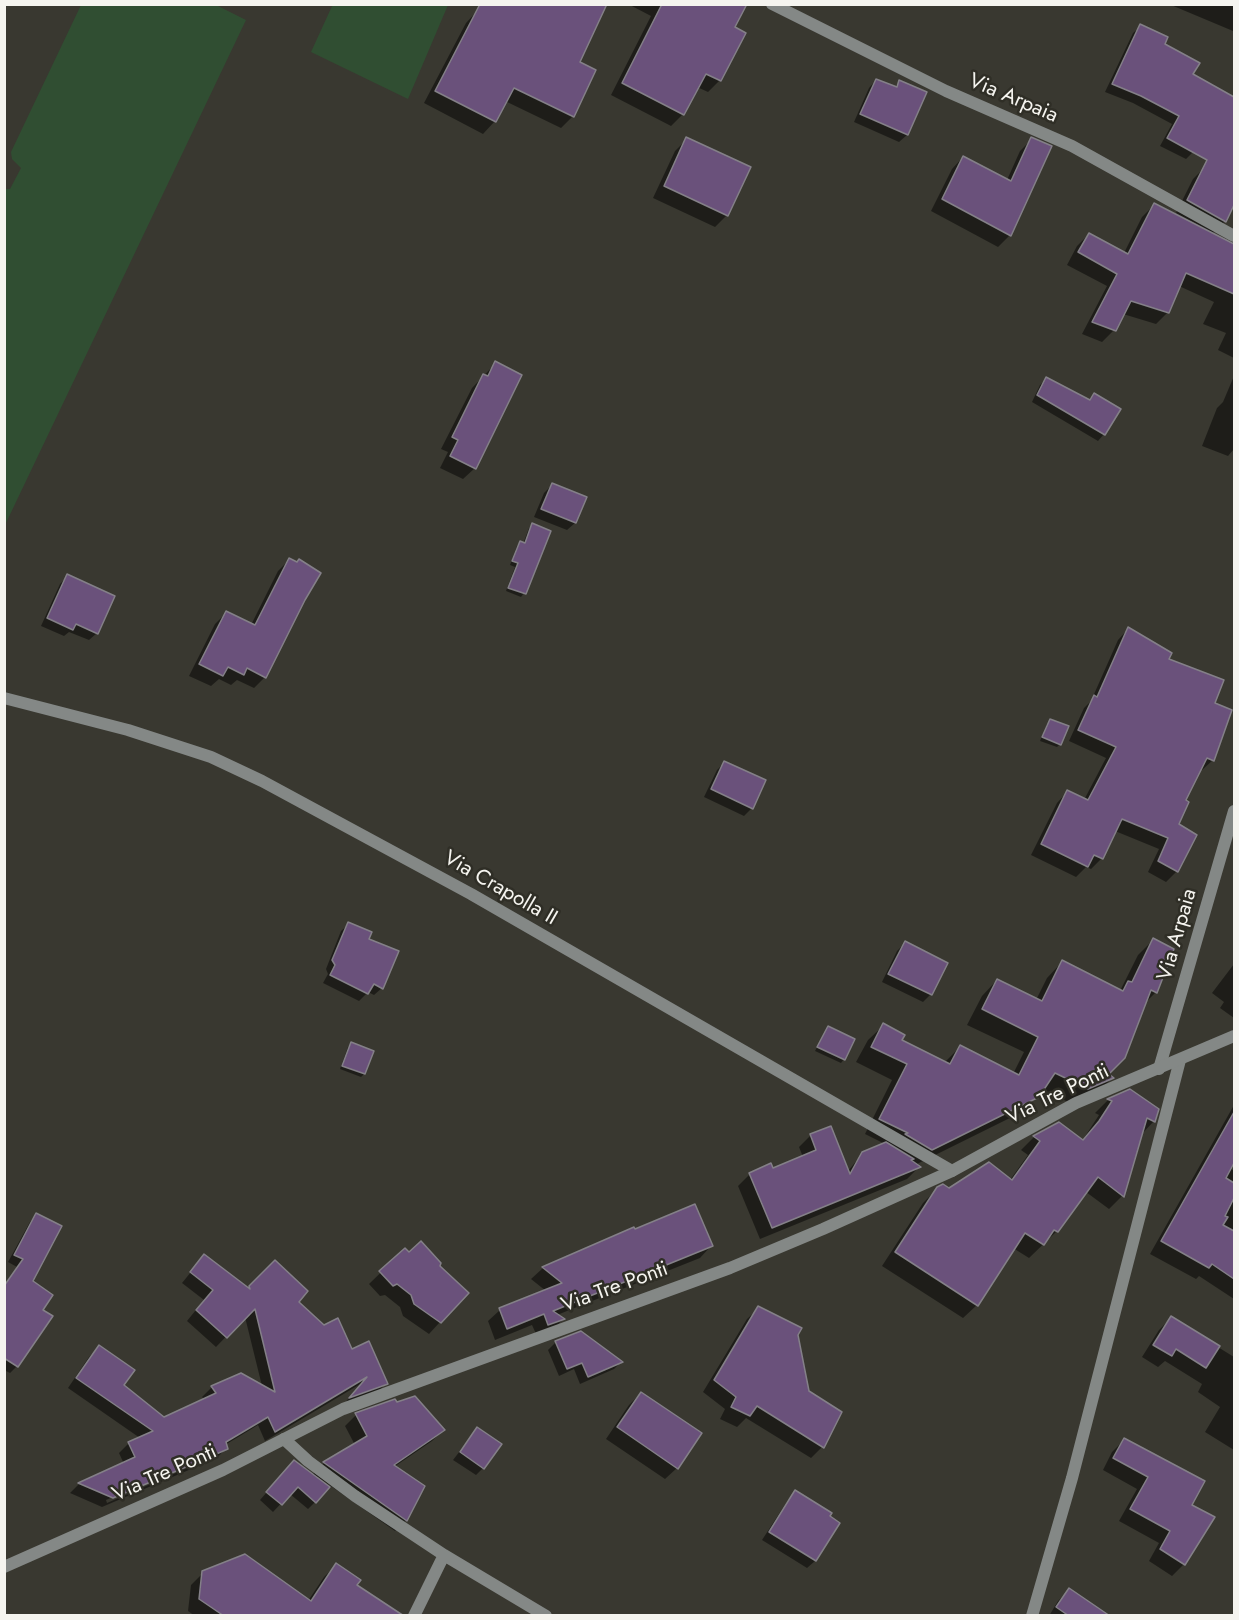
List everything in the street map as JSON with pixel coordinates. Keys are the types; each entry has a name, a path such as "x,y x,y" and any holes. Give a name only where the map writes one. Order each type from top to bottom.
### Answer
{"street":[{"name":"Via Arpaia","path":"772,4 946,91 1072,146 1234,236"},
{"name":"Via Crapolla II","path":"4,698 128,730 211,757 262,781 471,894 952,1171"},
{"name":"Via Arpaia","path":"1159,1069 1234,811"},
{"name":"Via Tre Ponti","path":"4,1567 223,1470 343,1409 730,1268 952,1171 1076,1103 1234,1036"},
{"path":"1032,1616 1072,1478 1180,1060"},
{"path":"284,1439 308,1461 355,1496 444,1555 546,1616"},
{"path":"414,1616 444,1555"}],"green space":[{"path":"333,4 448,5 408,99 311,52"},
{"path":"81,5 216,5 246,20 5,525 5,189 10,189 21,168 12,159 11,152"}],"building":[{"path":"480,4 607,4 580,62 596,70 574,117 514,88 496,122 435,91"},
{"path":"662,4 747,4 735,27 746,33 721,81 706,74 684,115 622,83"},
{"path":"1140,24 1168,37 1165,44 1200,63 1193,74 1234,97 1234,205 1226,222 1187,200 1207,160 1167,138 1179,116 1112,84"},
{"path":"876,79 897,87 899,80 927,92 908,135 860,114"},
{"path":"686,137 751,167 728,216 664,186"},
{"path":"1031,137 1052,146 1011,236 942,199 963,156 1011,181"},
{"path":"1154,203 1234,244 1234,294 1186,273 1169,313 1131,301 1116,331 1092,322 1117,274 1078,252 1089,233 1128,254"},
{"path":"495,361 522,375 476,469 450,456 458,440 452,437 483,374 488,376"},
{"path":"1046,377 1090,400 1094,393 1121,409 1105,435 1037,395"},
{"path":"552,483 587,497 576,523 541,509"},
{"path":"532,523 551,531 526,594 508,588 518,563 512,561 520,541 525,543"},
{"path":"289,558 297,562 299,559 321,573 266,678 247,668 244,675 228,667 223,676 199,664 226,611 255,625"},
{"path":"67,574 115,596 98,634 76,624 73,630 47,618"},
{"path":"1128,627 1172,653 1169,659 1224,680 1215,703 1232,710 1214,761 1207,758 1186,800 1189,802 1179,824 1197,835 1178,872 1158,861 1168,838 1122,819 1103,859 1094,855 1088,867 1041,844 1067,790 1088,800 1116,747 1078,730 1094,695 1097,697"},
{"path":"1050,719 1069,726 1061,745 1042,737"},
{"path":"724,761 766,780 753,809 711,789"},
{"path":"348,922 372,932 369,939 399,951 383,989 374,984 368,994 330,975 335,965 332,960"},
{"path":"1153,938 1174,949 1157,993 1151,990 1125,1058 1109,1074 1114,1078 1088,1089 1055,1073 1039,1097 932,1150 905,1134 908,1133 879,1119 907,1064 871,1047 883,1023 905,1035 902,1040 950,1064 960,1045 1019,1075 1038,1037 982,1009 997,979 1042,1001 1062,960 1123,991 1128,981 1132,982"},
{"path":"905,941 948,963 932,995 888,974"},
{"path":"828,1026 855,1039 845,1060 817,1047"},
{"path":"351,1042 374,1051 365,1074 342,1066"},
{"path":"1130,1089 1159,1109 1155,1122 1147,1118 1124,1197 1098,1177 1058,1232 1054,1230 1044,1245 1025,1233 978,1306 895,1252 937,1187 943,1184 949,1188 989,1162 1012,1180 1040,1141 1033,1136 1059,1122 1083,1140 1112,1101 1107,1099"},
{"path":"1234,1112 1234,1163 1226,1178 1234,1183 1234,1198 1223,1225 1234,1231 1234,1279 1212,1264 1209,1268 1161,1241"},
{"path":"831,1126 850,1174 862,1152 886,1142 914,1159 911,1160 921,1167 772,1228 749,1173 771,1163 773,1168 816,1150 810,1134"},
{"path":"695,1204 713,1246 553,1311 565,1319 548,1325 544,1314 507,1329 499,1308 562,1283 542,1267 634,1227 635,1229"},
{"path":"36,1213 62,1226 33,1281 53,1295 43,1310 53,1316 18,1367 4,1358 4,1286 23,1259 14,1255"},
{"path":"421,1241 441,1263 440,1266 469,1293 441,1323 414,1304 411,1295 397,1284 393,1286 379,1271 405,1248 409,1252"},
{"path":"204,1254 250,1289 249,1286 275,1260 308,1291 299,1302 324,1325 338,1318 352,1349 369,1341 388,1384 349,1398 367,1377 275,1432 268,1417 226,1442 228,1449 113,1498 78,1483 135,1457 128,1442 153,1431 76,1378 99,1345 135,1370 124,1385 164,1417 216,1393 211,1386 241,1373 275,1392 255,1309 227,1338 196,1310 213,1290 190,1272"},
{"path":"758,1306 802,1328 798,1335 809,1391 842,1412 824,1448 757,1406 750,1416 731,1407 736,1397 714,1380"},
{"path":"1171,1316 1220,1346 1206,1368 1176,1349 1172,1356 1153,1345"},
{"path":"581,1331 623,1362 588,1377 582,1363 567,1369 555,1341"},
{"path":"641,1392 702,1433 678,1469 617,1427"},
{"path":"415,1396 445,1430 394,1465 425,1486 407,1521 323,1462 367,1436 355,1413 395,1399 397,1402"},
{"path":"477,1427 502,1444 484,1469 460,1452"},
{"path":"1124,1438 1205,1481 1192,1505 1215,1517 1185,1565 1160,1549 1170,1531 1130,1509 1148,1477 1113,1458"},
{"path":"294,1460 330,1487 316,1503 298,1487 282,1505 266,1492"},
{"path":"795,1490 832,1513 830,1516 840,1523 816,1561 769,1532"},
{"path":"245,1554 311,1601 336,1563 361,1580 357,1585 404,1616 224,1616 199,1599 202,1571"},
{"path":"1069,1588 1110,1616 1069,1616 1056,1607"}]}
